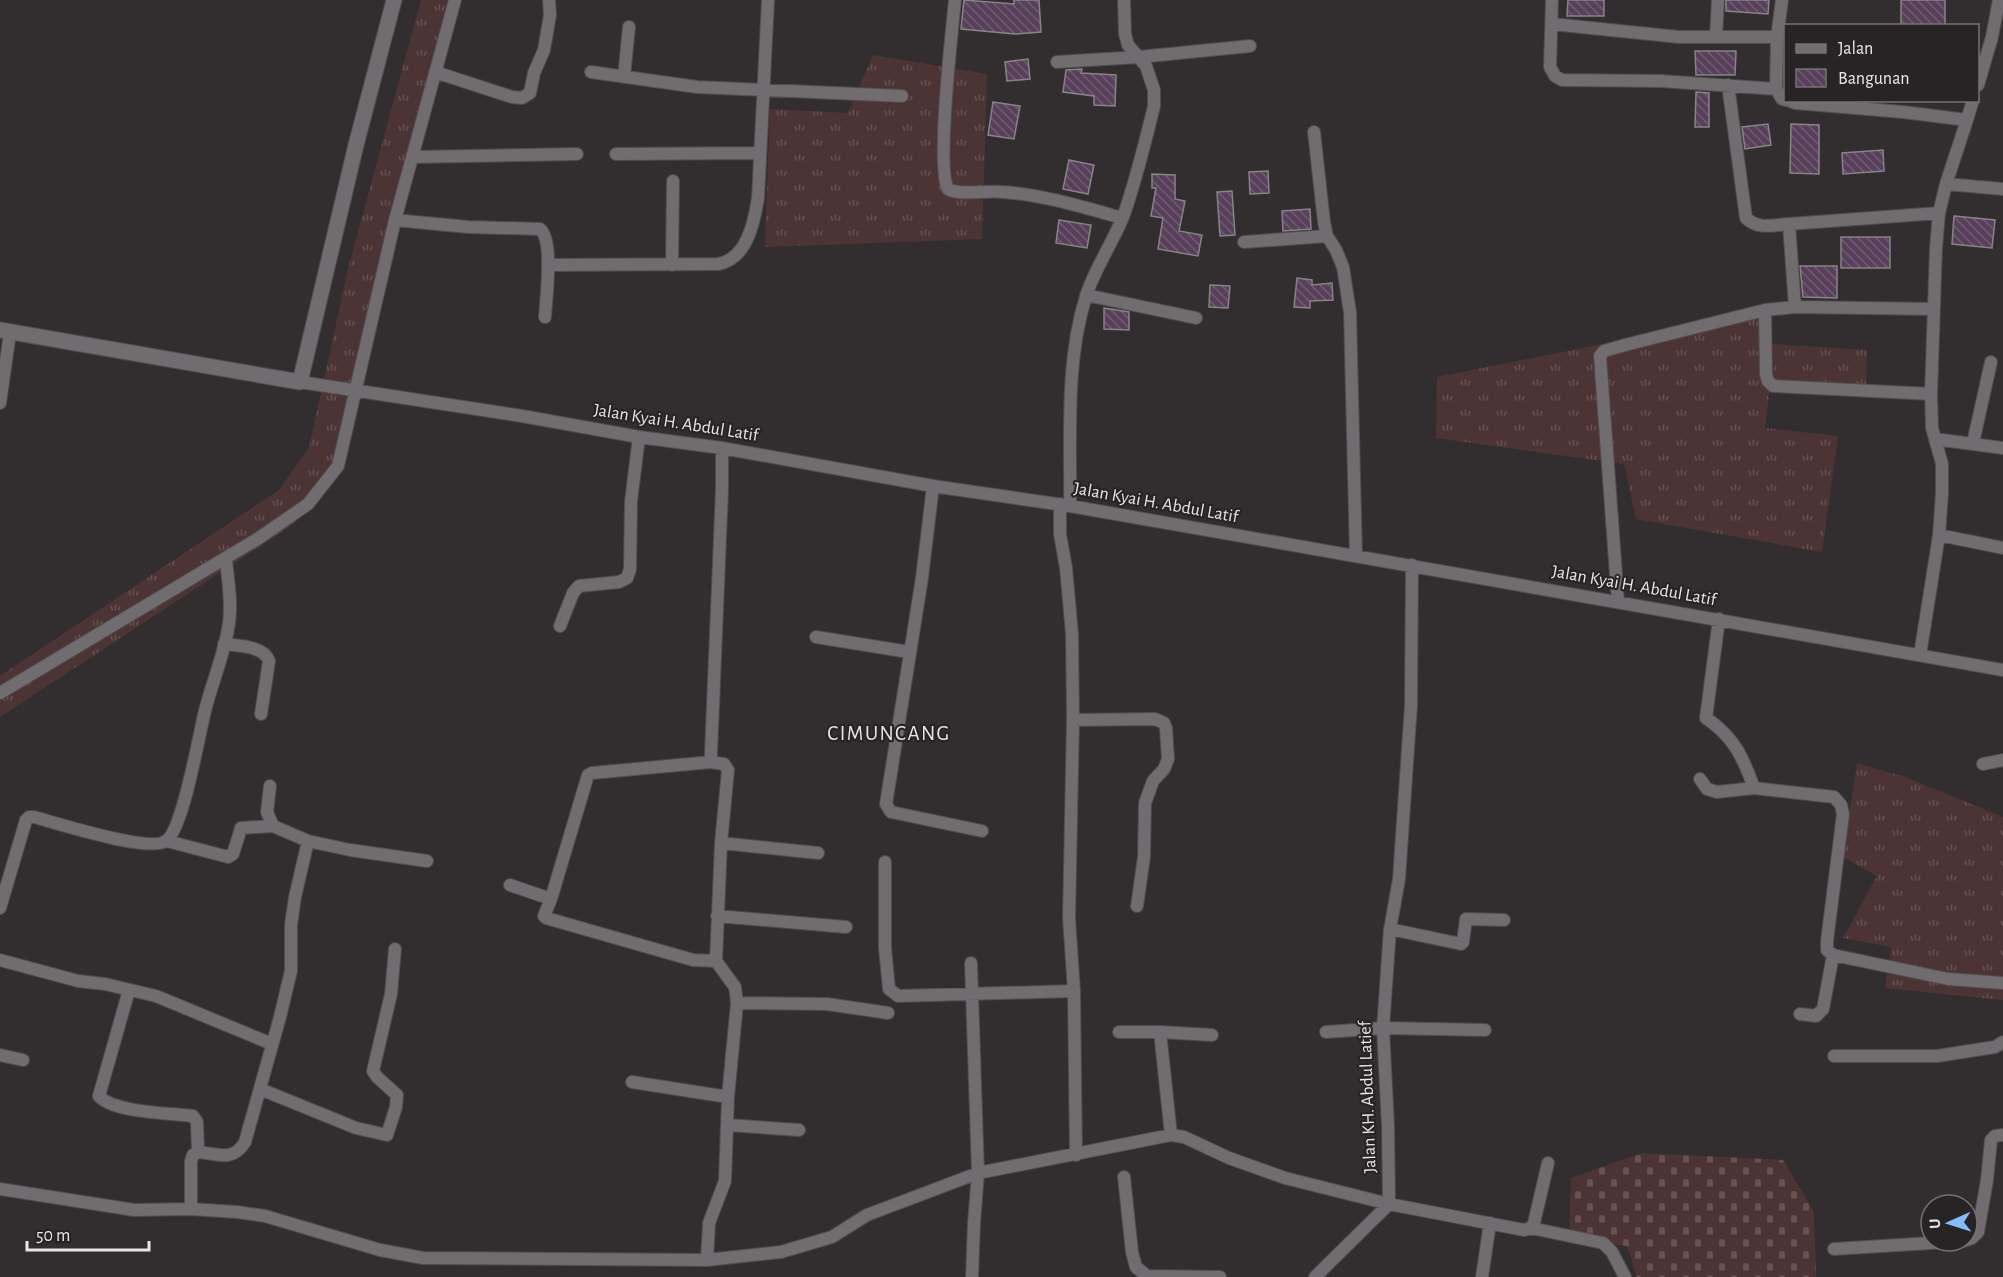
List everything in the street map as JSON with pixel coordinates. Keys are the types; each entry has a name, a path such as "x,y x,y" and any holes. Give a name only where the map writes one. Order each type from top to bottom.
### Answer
{"street":[{"path":"0,403 5,332 300,382 356,145 394,0"},
{"path":"0,693 226,560 308,504 338,466 395,220 454,0"},
{"path":"435,72 512,97 522,98 530,93 534,73 544,50 550,15 549,0"},
{"path":"548,265 724,263 733,257 747,241 754,224 758,198 768,0"},
{"path":"955,0 945,144 944,176 948,189 957,192 993,191 1025,194 1122,218"},
{"path":"1076,1155 1074,991 1069,918 1073,720 1072,634 1066,568 1060,534 1065,505 1072,376 1079,323 1086,295 1102,256 1122,218 1154,106 1151,78 1139,57 1128,45 1125,34 1124,0"},
{"path":"1552,0 1550,68 1555,76 1562,80 1661,81 1776,88"},
{"path":"1716,38 1718,0"},
{"path":"1782,0 1777,38 1776,88 1784,100"},
{"path":"1979,79 1992,37 1999,0"},
{"path":"1552,24 1679,37 1777,38"},
{"path":"624,77 628,27"},
{"path":"1057,62 1250,46"},
{"path":"591,72 697,87 902,96"},
{"path":"1728,85 1746,218 1753,225 1939,213"},
{"path":"1792,102 1967,120"},
{"path":"1920,655 1939,535 1942,464 1932,428 1931,394 1939,213 1972,102"},
{"path":"1314,132 1327,237 1336,250 1343,267 1350,312 1356,556"},
{"path":"616,154 759,153"},
{"path":"413,156 577,154"},
{"path":"672,182 672,265"},
{"path":"1947,184 2003,189"},
{"path":"395,220 468,227 540,229 545,235 548,265 545,317"},
{"path":"1789,224 1795,307"},
{"path":"1244,242 1327,237"},
{"path":"1086,295 1196,318"},
{"path":"1618,602 1600,356 1604,351 1765,310 1795,307 1934,309"},
{"path":"1765,310 1766,374 1773,386 1931,394"},
{"path":"1973,443 1991,362"},
{"name":"Jalan Kyai H. Abdul Latif","path":"300,382 639,437 722,448 933,486 1065,505 2003,670"},
{"path":"560,626 573,593 579,586 619,582 627,578 630,569 631,501 639,437"},
{"path":"1935,439 2003,448"},
{"path":"711,762 722,500 722,448"},
{"path":"933,486 887,797 888,810 982,831"},
{"path":"1939,535 2003,548"},
{"path":"168,841 174,831 191,775 229,624 230,603 226,560"},
{"name":"Jalan KH. Abdul Latief","path":"0,1189 134,1210 191,1209 265,1216 380,1250 423,1258 707,1260 781,1252 832,1237 867,1215 978,1173 1171,1135 1184,1137 1229,1158 1285,1178 1389,1204 1383,1028 1390,929 1399,879 1411,705 1412,565"},
{"path":"1719,620 1706,718 1722,729 1743,758 1754,788"},
{"path":"816,637 909,652"},
{"path":"224,644 263,651 268,656 261,714"},
{"path":"1073,720 1155,719 1164,723 1166,728 1168,759 1164,770 1154,781 1145,803 1144,857 1137,906"},
{"path":"1983,764 2003,760"},
{"path":"707,1260 709,1223 725,1181 728,1097 737,1003 735,987 716,961 721,843 728,770 724,764 711,762 588,775 544,916 693,960 716,961"},
{"path":"1700,779 1707,789 1717,792 1754,788 1833,797 1841,805 1843,814 1827,941 1827,950 1833,956 1948,979 2003,983"},
{"path":"270,786 267,812 273,826"},
{"path":"0,908 26,820 29,817 117,839 152,845 168,841 228,857 233,854 242,828 273,826 308,841 427,861"},
{"path":"191,1209 193,1155 198,1152 231,1155 239,1152 245,1142 291,971 292,916 308,841"},
{"path":"721,843 818,853"},
{"path":"885,862 885,948 889,989 898,996 1074,991"},
{"path":"510,885 551,899"},
{"path":"717,916 846,927"},
{"path":"1390,929 1461,944 1466,919 1504,920"},
{"path":"260,1089 356,1128 387,1136 398,1101 397,1095 373,1071 391,994 395,949"},
{"path":"1800,1014 1816,1016 1822,1010 1833,956"},
{"path":"0,960 78,981 105,984 156,996 272,1044"},
{"path":"971,963 978,1173 972,1277"},
{"path":"129,990 99,1096 118,1106 194,1116 198,1152"},
{"path":"737,1003 827,1004 888,1013"},
{"path":"1326,1032 1383,1028 1485,1030"},
{"path":"1119,1032 1212,1035"},
{"path":"1160,1032 1171,1135"},
{"path":"1834,1056 1937,1056 1995,1047 2003,1042"},
{"path":"0,1055 23,1060"},
{"path":"632,1082 728,1097"},
{"path":"728,1125 799,1130"},
{"path":"1979,1226 1991,1140 1995,1136 2003,1135"},
{"path":"1531,1228 1548,1163"},
{"path":"1124,1177 1132,1252 1136,1267 1147,1276 1220,1277"},
{"path":"1315,1277 1389,1204 1524,1230 1531,1228 1603,1243 1612,1252 1625,1277"},
{"path":"1482,1277 1490,1223"},
{"path":"1834,1249 1919,1243"}],"green space":[{"path":"421,0 455,0 341,465 294,524 0,717 0,676 279,490 309,448 348,269"},
{"path":"873,55 987,74 982,239 765,247 770,109 848,113"},
{"path":"1764,312 1772,344 1867,350 1866,385 1770,385 1765,428 1838,436 1822,552 1636,519 1624,464 1436,438 1437,377"},
{"path":"1857,763 1905,777 2003,817 2003,1000 1885,988 1891,947 1843,938 1877,876 1843,857"},
{"path":"1642,1153 1783,1160 1814,1212 1816,1277 1637,1277 1627,1246 1569,1240 1571,1178"}],"building":[{"path":"964,0 1014,4 1014,0 1039,0 1041,32 1015,34 961,29"},
{"path":"1568,0 1604,0 1604,16 1567,16"},
{"path":"1726,0 1769,0 1768,14 1726,11"},
{"path":"1901,0 1945,0 1945,24 1901,24"},
{"path":"1695,51 1736,51 1735,75 1696,75"},
{"path":"1028,59 1030,79 1007,81 1005,62"},
{"path":"1082,69 1081,73 1116,75 1115,106 1094,105 1094,96 1063,92 1066,70"},
{"path":"1696,92 1709,93 1709,127 1695,127"},
{"path":"993,102 1020,106 1014,139 988,135"},
{"path":"1768,124 1771,145 1745,149 1742,127"},
{"path":"1791,124 1819,125 1819,174 1790,173"},
{"path":"1883,150 1884,171 1843,174 1842,153"},
{"path":"1069,160 1094,165 1088,194 1063,189"},
{"path":"1268,171 1269,193 1250,194 1249,172"},
{"path":"1152,174 1175,175 1175,199 1185,201 1179,231 1202,235 1198,256 1158,249 1163,218 1151,216 1156,188 1152,188"},
{"path":"1232,191 1235,235 1220,236 1217,192"},
{"path":"1310,209 1311,229 1283,231 1282,211"},
{"path":"1954,216 1995,220 1992,248 1952,244"},
{"path":"1059,220 1091,225 1087,248 1056,243"},
{"path":"1841,237 1890,237 1890,268 1841,268"},
{"path":"1800,266 1837,266 1837,298 1803,297"},
{"path":"1297,278 1312,280 1312,285 1332,283 1333,300 1310,301 1310,308 1294,307"},
{"path":"1210,285 1230,286 1228,308 1209,307"},
{"path":"1104,308 1129,312 1129,330 1104,329"}],"district":[{"name":"CIMUNCANG","path":"889,733"}]}
